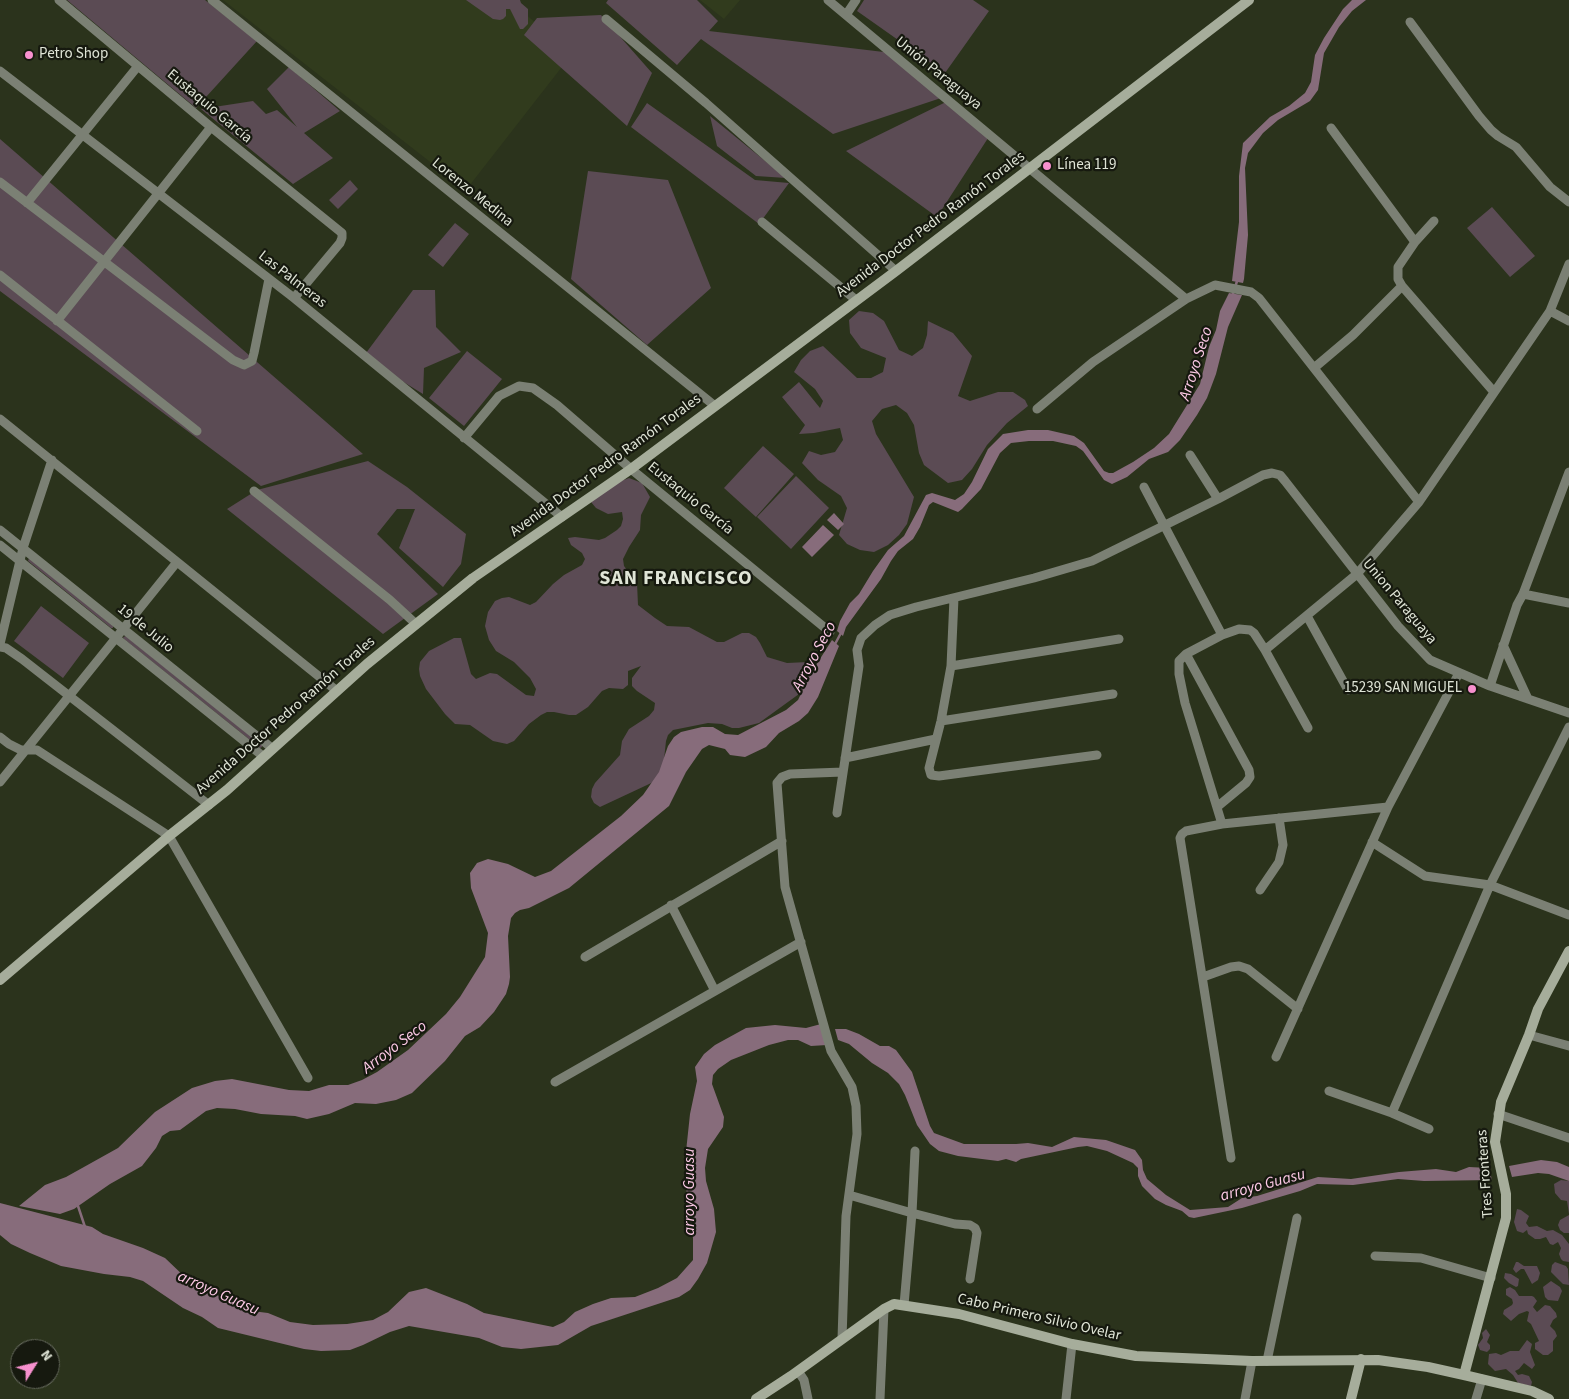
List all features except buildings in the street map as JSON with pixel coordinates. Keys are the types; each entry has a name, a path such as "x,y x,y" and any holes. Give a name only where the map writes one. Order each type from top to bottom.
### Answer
{"street":[{"name":"Eustaquio García","path":"59,0 342,233 340,243 294,298"},
{"name":"Lorenzo Medina","path":"212,0 715,406"},
{"name":"Unión Paraguaya","path":"828,0 1186,298"},
{"path":"846,15 856,0"},
{"name":"Avenida Doctor Pedro Ramón Torales","path":"0,980 169,836 210,805 367,664 473,578 631,469 1031,168 1249,0"},
{"path":"606,19 706,103 896,270"},
{"path":"1410,22 1491,130 1516,147 1550,187 1569,202"},
{"path":"27,203 138,66"},
{"name":"Las Palmeras","path":"0,71 294,298 562,517"},
{"path":"58,321 211,127"},
{"path":"1331,128 1415,242"},
{"path":"0,182 233,360 244,365 252,361 269,280"},
{"path":"762,222 856,300"},
{"path":"1434,222 1415,242 1398,267 1398,279 1494,392"},
{"path":"1265,650 1357,574 1419,502 1550,311 1569,264"},
{"path":"0,275 197,431"},
{"path":"1037,409 1093,362 1186,298 1215,285 1251,292 1260,298 1419,502"},
{"path":"1314,368 1353,335 1402,286"},
{"path":"1550,311 1569,320"},
{"name":"Eustaquio García","path":"464,438 499,396 519,386 533,388 562,409 631,469 830,632"},
{"path":"0,418 337,691"},
{"path":"837,813 859,666 857,650 861,638 890,615 1092,561 1218,499 1190,455"},
{"path":"52,460 23,548 0,645 22,659 210,805"},
{"name":"Union Paraguaya","path":"1218,499 1263,475 1272,473 1280,475 1398,626 1430,660 1490,686 1569,713"},
{"path":"1490,686 1517,604 1523,594 1569,474"},
{"path":"1144,487 1222,635"},
{"path":"254,491 390,600 416,624"},
{"name":"19 de Julio","path":"0,530 273,749"},
{"name":"19 de Julio","path":"0,545 264,757"},
{"path":"0,782 176,562"},
{"path":"1523,594 1569,604"},
{"path":"954,598 951,666 929,768 931,775 939,776 1097,755"},
{"path":"1308,616 1348,690"},
{"path":"1222,824 1185,704 1179,674 1180,661 1186,654 1222,635 1239,629 1250,630 1265,650 1308,728"},
{"path":"951,666 1119,639"},
{"path":"1503,645 1528,699"},
{"path":"1186,654 1249,770 1250,777 1246,783 1217,807"},
{"path":"1276,1057 1388,807 1459,673"},
{"path":"940,721 1113,694"},
{"path":"1392,1113 1490,885 1569,727"},
{"path":"0,737 9,744 25,750 37,750 169,836 308,1078"},
{"path":"845,758 936,739"},
{"path":"842,1339 845,1233 857,1134 856,1106 852,1087 831,1051 785,887 777,783 782,777 790,774 843,772"},
{"path":"1231,1158 1180,838 1186,831 1222,824 1388,807"},
{"path":"1260,890 1279,862 1282,845 1279,818"},
{"path":"585,957 782,840"},
{"path":"1372,842 1425,876 1490,885 1569,915"},
{"path":"671,905 715,991"},
{"path":"554,1082 801,942"},
{"name":"Tres Fronteras","path":"1464,1375 1506,1218 1506,1194 1497,1153 1496,1135 1500,1102 1529,1035 1538,1009 1569,951"},
{"path":"1203,977 1231,967 1239,966 1248,969 1298,1009"},
{"path":"1529,1035 1569,1046"},
{"path":"1329,1091 1392,1113 1429,1129"},
{"path":"1498,1114 1569,1138"},
{"path":"904,1305 912,1213 914,1150"},
{"path":"849,1195 912,1213 955,1224 970,1225 976,1228 977,1233 970,1279"},
{"path":"1267,1361 1298,1218"},
{"path":"1375,1256 1421,1258 1491,1278"},
{"name":"Cabo Primero Silvio Ovelar","path":"756,1399 884,1309 894,1304 959,1314 1072,1344 1136,1356 1252,1361 1361,1359 1428,1367 1532,1391 1549,1399"},
{"path":"880,1399 884,1309"},
{"path":"1066,1399 1072,1344"},
{"path":"1351,1399 1361,1359"},
{"path":"1244,1399 1252,1361"},
{"path":"798,1371 804,1380 808,1399"},
{"path":"1476,1399 1482,1379"}],"shaded area":[{"path":"67,0 205,0 257,41 196,108"},
{"path":"223,0 509,0 572,54 466,190"},
{"path":"466,0 520,0 528,9 528,24 523,29 520,29 510,9 506,9 506,16 503,19 493,19"},
{"path":"608,0 697,0 718,21 709,31 892,53 944,97 833,134 701,39 677,65 606,3"},
{"path":"700,0 740,0 724,19"},
{"path":"864,0 973,0 989,11 945,73 857,11"},
{"path":"601,15 652,73 627,126 524,35 537,18"},
{"path":"289,67 340,111 304,133 333,158 293,184 201,109 253,101 266,114 277,110 297,127 267,89"},
{"path":"948,101 990,135 937,217 846,151"},
{"path":"647,103 755,180 789,183 759,224 631,127"},
{"path":"710,116 786,178 756,176 717,146"},
{"path":"0,139 363,454 261,486 0,291"},
{"path":"588,171 668,180 711,288 647,345 571,279"},
{"path":"350,180 358,189 338,209 329,200"},
{"path":"1492,207 1535,256 1510,277 1467,228"},
{"path":"455,223 469,234 443,267 428,255"},
{"path":"413,290 435,290 436,327 461,352 424,368 423,394 363,357"},
{"path":"859,311 873,313 884,321 899,350 912,356 923,348 927,335 928,321 953,333 972,356 958,396 970,401 998,392 1013,392 1025,400 1028,406 1007,423 987,445 972,469 962,480 948,483 924,465 919,453 914,425 907,413 896,405 882,409 872,421 876,434 914,497 907,524 899,535 888,545 874,552 860,550 847,544 839,535 847,508 841,496 818,480 802,463 809,451 821,455 835,452 843,440 840,428 799,434 805,425 782,397 799,382 820,408 823,401 815,389 794,372 801,360 810,351 823,346 857,378 871,378 883,372 886,358 861,348 850,333 849,320"},
{"path":"467,351 502,379 464,426 429,398"},
{"path":"763,446 794,474 756,517 724,488"},
{"path":"368,461 407,487 466,534 461,564 443,587 399,548 415,509 397,509 377,534 438,594 383,634 227,509 257,490"},
{"path":"796,476 829,508 791,549 757,517"},
{"path":"629,478 642,483 650,497 641,515 640,530 623,559 624,566 637,583 638,605 667,626 689,627 717,642 724,642 742,633 749,633 756,637 767,657 787,663 808,662 821,669 799,694 759,723 732,728 722,724 708,723 673,730 668,735 666,741 662,778 600,807 594,803 591,797 595,783 620,755 622,741 629,729 649,716 654,710 655,703 632,686 632,678 641,666 628,671 628,685 623,689 609,688 602,691 588,707 576,715 547,712 529,724 514,741 507,744 493,741 470,725 455,724 426,689 419,669 420,662 429,651 454,638 461,638 471,674 476,679 490,673 497,674 526,695 534,696 536,689 530,678 514,662 496,651 489,640 485,626 488,612 495,601 502,598 509,597 530,605 536,602 564,575 582,565 585,559 582,553 571,545 568,538 599,540 617,530 621,526 623,519 622,512 608,514 596,508 591,502 602,488"},
{"path":"29,558 113,626 113,628 28,561"},
{"path":"41,606 89,643 63,678 14,641"},
{"path":"126,636 262,745 262,747 260,748 124,639 123,637"},
{"path":"1561,1180 1569,1181 1569,1214 1567,1201 1561,1200 1555,1193 1554,1184"},
{"path":"1517,1209 1529,1216 1526,1223 1529,1227 1537,1226 1547,1231 1553,1230 1562,1235 1569,1244 1569,1262 1561,1259 1559,1254 1561,1248 1558,1242 1553,1245 1550,1244 1546,1237 1535,1239 1528,1234 1527,1230 1523,1233 1517,1231 1514,1222"},
{"path":"1569,1215 1569,1233 1564,1233 1558,1225 1560,1220"},
{"path":"1516,1262 1524,1266 1537,1266 1540,1273 1538,1280 1532,1284 1524,1269 1516,1273 1513,1269"},
{"path":"1555,1262 1566,1266 1568,1269 1569,1285 1563,1284 1551,1272 1552,1265"},
{"path":"1505,1273 1519,1279 1518,1286 1516,1287 1509,1283 1504,1278"},
{"path":"1551,1281 1560,1287 1562,1291 1558,1301 1548,1300 1545,1297 1543,1287"},
{"path":"1510,1287 1519,1296 1534,1297 1537,1301 1533,1307 1537,1312 1545,1305 1550,1306 1556,1313 1557,1317 1550,1326 1557,1336 1553,1341 1553,1351 1548,1355 1543,1355 1535,1349 1535,1343 1539,1341 1531,1324 1527,1321 1529,1312 1519,1314 1511,1321 1503,1314 1504,1310 1513,1303 1512,1299 1506,1295 1506,1289"},
{"path":"1486,1329 1490,1335 1487,1342 1490,1345 1490,1349 1487,1352 1480,1350 1478,1345 1483,1338 1482,1333"},
{"path":"1527,1340 1532,1344 1530,1352 1535,1365 1532,1369 1524,1363 1515,1371 1518,1375 1529,1376 1532,1382 1531,1386 1518,1383 1506,1369 1495,1371 1488,1364 1489,1354 1496,1353 1501,1355 1510,1351 1519,1351"}],"water":[{"path":"1352,0 1366,0 1352,11 1339,27 1324,53 1318,90 1310,101 1278,120 1263,133 1248,153 1245,168 1248,235 1244,279 1243,283 1232,281 1239,222 1239,176 1243,143 1270,117 1289,106 1305,93 1311,82 1315,55 1343,9"},
{"path":"1229,293 1242,295 1228,327 1216,374 1207,398 1180,440 1168,452 1149,459 1127,477 1112,484 1104,480 1083,451 1076,446 1053,441 1011,443 1000,453 981,489 962,509 958,512 933,502 929,505 913,539 898,551 881,579 846,627 843,636 837,631 850,603 859,594 888,550 904,536 926,495 932,493 955,500 964,494 988,449 1003,434 1028,430 1048,430 1074,436 1084,443 1104,471 1109,473 1113,473 1133,462 1154,448 1169,434 1200,384 1220,311"},
{"path":"834,513 844,524 838,530 827,520"},
{"path":"823,525 834,535 812,557 802,547"},
{"path":"832,640 839,646 818,697 808,713 799,721 779,733 766,747 745,757 730,755 725,749 709,745 702,749 686,772 669,806 569,888 515,913 511,918 508,936 510,977 506,994 494,1012 480,1027 465,1036 445,1061 412,1093 396,1100 376,1104 355,1103 329,1114 307,1119 235,1109 217,1108 206,1111 180,1130 170,1131 162,1136 156,1148 142,1166 110,1184 74,1209 60,1214 19,1206 45,1185 66,1177 118,1148 155,1112 192,1088 215,1081 232,1079 289,1090 309,1091 329,1085 348,1085 377,1072 408,1050 446,1014 460,997 485,957 488,933 471,888 470,873 477,863 488,859 508,864 535,877 551,871 621,816 643,795 659,772 668,746 674,737 681,732 702,727 713,727 725,734 738,735 786,710 798,700 811,673"},
{"path":"821,1024 827,1045 811,1046 798,1040 788,1040 769,1045 731,1060 713,1075 712,1084 724,1117 723,1127 708,1149 705,1168 706,1181 714,1209 716,1232 707,1263 690,1290 679,1297 591,1326 558,1345 521,1349 502,1347 479,1338 409,1326 390,1332 350,1350 321,1351 304,1349 218,1328 202,1317 183,1308 143,1281 130,1277 61,1266 11,1244 0,1235 0,1203 92,1227 103,1234 165,1258 186,1278 207,1287 244,1310 268,1313 290,1322 313,1325 347,1324 373,1320 388,1312 409,1292 426,1288 467,1304 484,1313 553,1327 564,1322 575,1312 593,1304 611,1298 635,1297 658,1288 677,1278 693,1260 693,1238 686,1205 687,1177 685,1161 690,1114 697,1081 695,1067 704,1054 715,1045 746,1028 775,1025 806,1028"},
{"path":"835,1029 846,1029 880,1046 889,1046 896,1050 912,1072 934,1133 964,1144 1028,1143 1052,1147 1074,1137 1106,1140 1135,1150 1142,1160 1143,1170 1147,1179 1166,1195 1190,1210 1228,1207 1242,1198 1257,1196 1318,1177 1351,1179 1436,1169 1456,1172 1469,1167 1489,1168 1492,1180 1424,1181 1398,1179 1353,1185 1317,1184 1242,1208 1194,1218 1189,1217 1182,1211 1155,1199 1142,1186 1138,1176 1138,1168 1133,1163 1107,1151 1087,1146 1078,1147 1021,1159 1016,1162 1006,1159 998,1161 958,1156 939,1151 930,1144 917,1125 899,1084 888,1073 872,1063 849,1044 838,1040"},
{"path":"1541,1160 1557,1162 1569,1167 1569,1181 1549,1174 1538,1173 1512,1177 1509,1166"}],"waterway":[{"name":"Arroyo Seco","path":"1232,297 1238,278"},
{"name":"Arroyo Seco","path":"834,646 842,631"},
{"name":"arroyo Guasu","path":"77,1203 85,1227"}],"place":[{"name":"Petro Shop","path":"29,55"},
{"name":"Línea 119","path":"1047,166"},
{"name":"15239 SAN MIGUEL","path":"1472,689"}],"district":[{"name":"SAN FRANCISCO","path":"676,580"}]}
